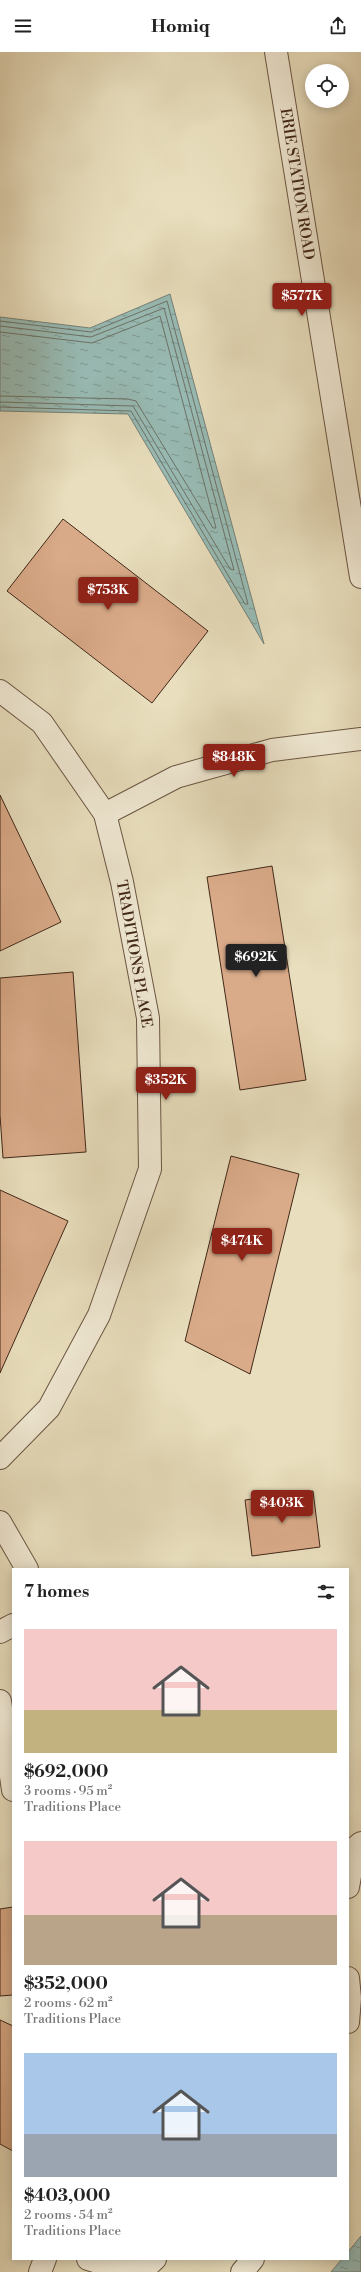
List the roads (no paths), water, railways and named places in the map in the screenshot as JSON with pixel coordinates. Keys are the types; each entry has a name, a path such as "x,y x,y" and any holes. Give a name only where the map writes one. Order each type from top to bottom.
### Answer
{"street":[{"name":"ERIE STATION ROAD","path":"276,52 361,577"},
{"name":"TRADITIONS PLACE","path":"0,691 42,723 105,814 122,882 148,1018 150,1169 99,1315 49,1408 0,1458"},
{"path":"105,814 176,777 272,750 361,739"},
{"path":"0,1522 26,1568"},
{"path":"0,1632 12,1626"},
{"path":"0,1701 12,1783"},
{"path":"349,1881 355,1846"},
{"path":"40,2272 45,2260"},
{"path":"91,2260 127,2271 143,2270 154,2260"},
{"path":"242,2272 252,2260"}],"water":[{"path":"170,294 264,644 128,414 0,411 0,317 90,328"},
{"path":"361,2236 361,2272 331,2272 341,2260 349,2260 349,2251"}]}
